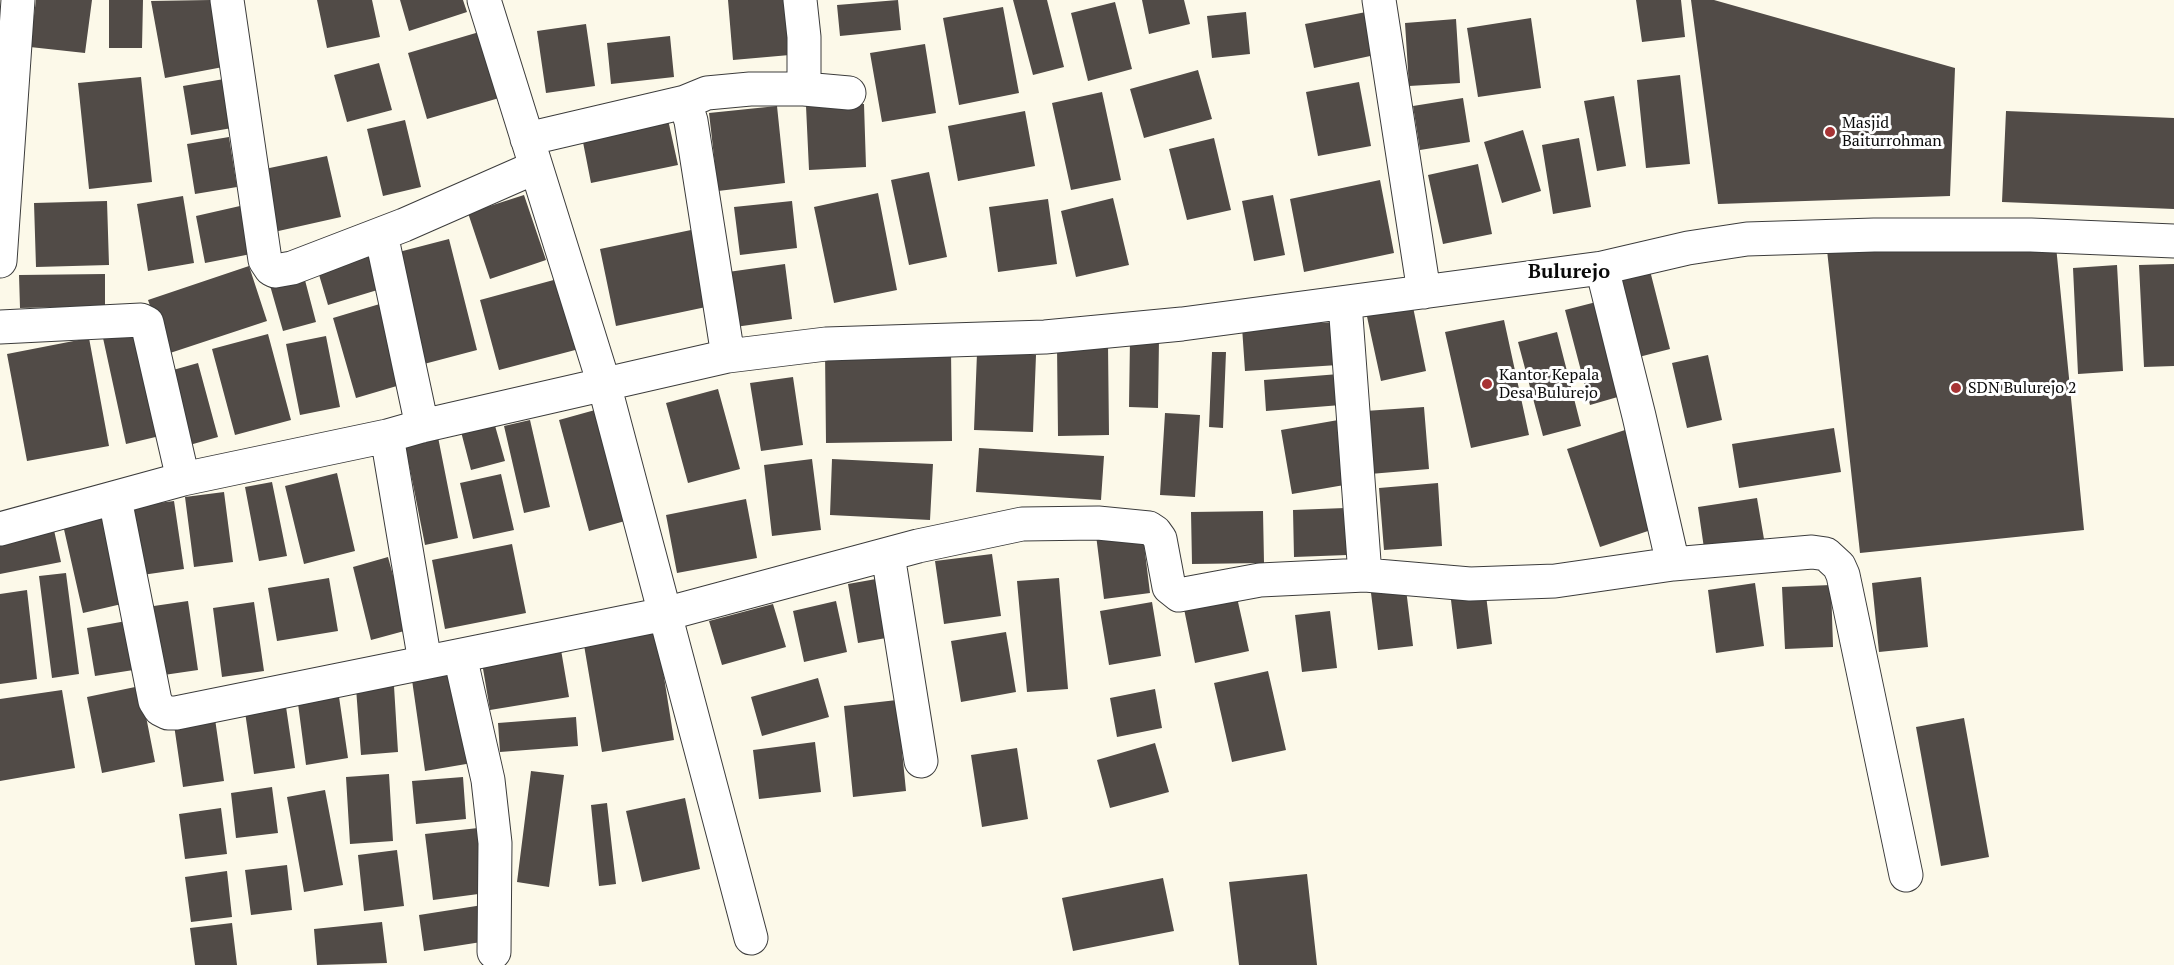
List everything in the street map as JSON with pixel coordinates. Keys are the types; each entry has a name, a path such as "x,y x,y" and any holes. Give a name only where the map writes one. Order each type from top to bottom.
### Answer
{"street":[{"path":"0,261 18,0"},
{"path":"227,0 266,263 275,270 292,268 381,234 532,153 707,93 750,89 804,89 849,93"},
{"path":"484,0 604,384 751,938"},
{"path":"800,0 804,37 804,89"},
{"path":"1379,0 1424,292"},
{"path":"685,102 691,121 728,356"},
{"path":"381,234 422,426"},
{"path":"0,529 183,479 387,436 728,356 826,344 1045,337 1182,324 1602,268 1688,248 1747,239 1874,235 2031,235 2174,241"},
{"path":"1602,268 1673,564"},
{"path":"1345,303 1365,575"},
{"path":"0,327 141,320 147,324 150,328 183,479"},
{"path":"387,436 425,662"},
{"path":"115,499 155,701 160,709 168,713 665,614 918,546 1022,524 1098,523 1149,528 1160,539 1169,587 1179,595 1260,580 1365,575 1470,584 1555,581 1673,564 1812,552 1826,554 1839,566 1906,875"},
{"path":"888,555 921,761"},
{"path":"460,656 489,790 495,843 494,952"}],"building":[{"path":"36,0 92,0 85,53 30,47"},
{"path":"109,0 143,0 142,48 109,48"},
{"path":"210,0 223,67 165,78 151,1"},
{"path":"317,0 372,0 380,37 327,48"},
{"path":"400,0 463,0 467,12 409,31"},
{"path":"728,0 795,0 801,54 733,60"},
{"path":"898,0 901,30 840,36 837,5"},
{"path":"1013,0 1047,0 1064,67 1033,75"},
{"path":"1142,0 1184,0 1190,24 1149,34"},
{"path":"1636,0 1681,0 1685,37 1642,42"},
{"name":"Masjid Baiturrohman","path":"1691,0 1714,0 1955,68 1950,196 1718,204"},
{"path":"1115,2 1132,69 1088,81 1071,13"},
{"path":"1003,7 1019,93 959,105 943,18"},
{"path":"1246,12 1250,54 1212,58 1207,16"},
{"path":"1366,12 1375,55 1314,68 1305,24"},
{"path":"1531,18 1541,88 1478,97 1467,28"},
{"path":"1456,19 1460,83 1409,86 1405,23"},
{"path":"586,24 595,86 546,93 537,31"},
{"path":"486,30 506,96 427,119 408,53"},
{"path":"670,36 674,77 611,84 607,43"},
{"path":"925,44 936,113 882,122 870,53"},
{"path":"379,63 392,110 347,122 334,75"},
{"path":"1198,70 1212,119 1144,138 1130,89"},
{"path":"1680,75 1690,164 1646,168 1637,80"},
{"path":"141,77 152,182 89,189 78,83"},
{"path":"224,79 232,128 191,135 183,86"},
{"path":"1359,82 1371,146 1318,156 1306,92"},
{"path":"1102,92 1121,180 1071,190 1052,103"},
{"path":"1614,96 1626,166 1597,171 1584,101"},
{"path":"1463,98 1470,142 1420,150 1413,106"},
{"path":"864,104 866,167 809,170 806,106"},
{"path":"777,106 785,183 718,191 709,113"},
{"path":"1025,111 1035,166 958,181 948,126"},
{"path":"2006,111 2174,118 2174,209 2002,202"},
{"path":"667,115 678,165 591,183 581,132"},
{"path":"405,120 421,187 383,196 367,129"},
{"path":"1523,130 1541,191 1502,203 1484,142"},
{"path":"229,137 237,187 195,194 187,144"},
{"path":"1214,138 1231,210 1187,220 1169,149"},
{"path":"1579,138 1591,207 1553,214 1542,145"},
{"path":"327,156 341,217 274,232 260,170"},
{"path":"1478,164 1492,234 1443,244 1428,175"},
{"path":"929,172 947,257 909,265 891,180"},
{"path":"1380,180 1394,253 1304,272 1290,199"},
{"path":"878,193 897,290 834,303 814,207"},
{"path":"524,195 546,260 490,279 468,213"},
{"path":"1273,195 1285,255 1254,261 1242,201"},
{"path":"183,196 194,263 148,271 137,204"},
{"path":"1113,198 1129,265 1076,277 1061,211"},
{"path":"1048,199 1057,264 998,272 989,207"},
{"path":"107,201 109,265 36,267 34,203"},
{"path":"792,201 797,248 740,255 734,207"},
{"path":"240,206 251,254 205,263 196,216"},
{"path":"691,230 706,307 616,326 600,249"},
{"path":"449,239 477,350 424,364 395,253"},
{"name":"SDN Bulurejo 2","path":"1826,241 2056,246 2084,530 1860,553"},
{"path":"373,251 384,288 328,305 317,268"},
{"path":"1646,255 1670,349 1631,359 1607,265"},
{"path":"785,264 792,319 735,327 728,272"},
{"path":"2174,264 2174,366 2144,367 2139,265"},
{"path":"301,265 316,322 283,331 267,275"},
{"path":"2117,265 2123,371 2078,374 2073,268"},
{"path":"249,266 267,321 167,354 148,300"},
{"path":"105,274 105,306 20,308 19,275"},
{"path":"561,278 579,349 499,370 480,300"},
{"path":"1604,300 1628,394 1590,405 1565,310"},
{"path":"1412,302 1426,371 1381,381 1366,312"},
{"path":"383,303 407,383 356,398 333,318"},
{"name":"Kantor Kepala Desa Bulurejo","path":"1504,320 1529,435 1471,448 1445,332"},
{"path":"1336,322 1338,365 1245,371 1242,327"},
{"path":"140,330 164,435 126,444 103,338"},
{"path":"1557,332 1581,426 1543,436 1518,342"},
{"path":"268,334 291,420 235,435 212,349"},
{"path":"326,336 340,407 300,415 286,344"},
{"path":"89,338 109,446 27,461 7,354"},
{"path":"1130,338 1159,339 1158,408 1129,407"},
{"path":"1108,344 1109,435 1058,436 1057,345"},
{"path":"951,349 952,441 826,443 825,351"},
{"path":"1212,352 1226,352 1223,428 1209,427"},
{"path":"977,353 1036,355 1033,432 974,430"},
{"path":"1708,355 1722,420 1687,428 1672,363"},
{"path":"198,363 218,437 186,446 166,372"},
{"path":"1339,374 1341,405 1266,411 1264,380"},
{"path":"793,377 803,445 761,451 750,383"},
{"path":"718,389 740,469 688,483 666,403"},
{"path":"1424,407 1429,469 1370,474 1365,411"},
{"path":"595,410 625,521 589,531 559,420"},
{"path":"1165,413 1200,415 1195,497 1160,495"},
{"path":"492,415 505,461 471,470 459,424"},
{"path":"1344,419 1356,483 1292,494 1281,430"},
{"path":"530,420 550,507 524,513 504,426"},
{"path":"1834,428 1841,472 1739,488 1732,444"},
{"path":"1625,430 1657,528 1600,547 1567,449"},
{"path":"437,432 458,538 425,545 404,439"},
{"path":"979,448 1104,456 1101,500 976,492"},
{"path":"812,459 821,530 772,536 764,465"},
{"path":"832,459 933,464 930,520 830,515"},
{"path":"337,473 355,551 304,564 285,486"},
{"path":"501,474 514,530 473,539 460,483"},
{"path":"272,482 287,556 259,561 245,487"},
{"path":"1438,483 1442,546 1384,550 1379,488"},
{"path":"224,492 233,562 194,567 185,497"},
{"path":"1757,498 1765,545 1705,555 1698,507"},
{"path":"746,499 757,558 677,573 666,515"},
{"path":"174,501 184,569 142,575 133,506"},
{"path":"1345,508 1347,555 1294,557 1293,510"},
{"path":"1263,511 1264,563 1192,564 1191,512"},
{"path":"105,515 126,603 83,613 63,525"},
{"path":"1141,520 1150,593 1104,599 1095,527"},
{"path":"52,521 61,562 0,574 0,531"},
{"path":"512,544 526,613 445,629 432,560"},
{"path":"992,554 1001,616 944,624 935,561"},
{"path":"388,557 408,630 371,640 353,567"},
{"path":"66,573 79,674 52,678 39,576"},
{"path":"1921,577 1928,647 1879,652 1872,583"},
{"path":"329,578 338,631 277,641 268,588"},
{"path":"1059,578 1068,689 1027,692 1017,581"},
{"path":"876,579 886,638 858,643 848,584"},
{"path":"1755,583 1764,646 1716,653 1708,590"},
{"path":"1831,585 1833,647 1785,649 1782,587"},
{"path":"1485,587 1492,644 1457,649 1450,592"},
{"path":"1406,589 1413,646 1378,650 1371,593"},
{"path":"27,590 37,679 0,684 0,594"},
{"path":"1236,593 1249,651 1195,663 1183,604"},
{"path":"188,601 198,670 157,676 147,607"},
{"path":"836,601 847,652 804,662 793,611"},
{"path":"254,602 264,671 222,677 213,608"},
{"path":"1152,602 1161,656 1109,665 1100,611"},
{"path":"773,604 786,647 722,665 709,621"},
{"path":"1330,611 1337,668 1302,672 1295,615"},
{"path":"132,620 140,669 95,676 87,628"},
{"path":"1006,632 1016,692 961,702 951,641"},
{"path":"657,633 674,740 602,752 584,645"},
{"path":"559,638 569,697 490,710 480,651"},
{"path":"463,665 478,762 425,771 411,673"},
{"path":"1268,671 1286,750 1232,762 1214,683"},
{"path":"818,678 829,717 762,736 751,697"},
{"path":"140,686 155,762 102,773 87,697"},
{"path":"394,686 398,752 361,755 356,688"},
{"path":"1155,689 1162,728 1117,737 1110,698"},
{"path":"62,690 75,768 0,781 0,699"},
{"path":"338,690 348,758 306,765 297,696"},
{"path":"285,700 295,768 254,774 244,705"},
{"path":"897,700 906,791 853,797 844,706"},
{"path":"214,712 224,781 183,787 173,718"},
{"path":"576,717 578,746 500,752 498,723"},
{"path":"1964,718 1989,857 1941,866 1916,727"},
{"path":"815,742 821,792 759,799 753,750"},
{"path":"1155,743 1169,792 1110,808 1097,760"},
{"path":"1017,748 1028,819 982,827 971,755"},
{"path":"531,771 564,775 549,887 517,882"},
{"path":"389,774 393,841 350,844 346,777"},
{"path":"463,777 466,819 416,824 412,781"},
{"path":"272,787 278,833 236,838 231,793"},
{"path":"325,790 343,885 304,892 287,797"},
{"path":"685,798 700,869 642,882 626,811"},
{"path":"607,803 616,884 599,886 591,805"},
{"path":"221,808 227,854 185,859 179,814"},
{"path":"478,828 486,893 433,900 425,834"},
{"path":"397,850 404,906 364,911 358,855"},
{"path":"287,865 292,910 251,915 245,870"},
{"path":"227,871 232,917 191,922 185,877"},
{"path":"1307,874 1317,965 1239,965 1229,882"},
{"path":"1163,878 1174,931 1073,951 1062,898"},
{"path":"489,904 494,940 424,951 419,915"},
{"path":"382,922 387,963 317,965 314,929"},
{"path":"232,923 237,965 195,965 190,928"}],"place":[{"name":"Masjid Baiturrohman","path":"1830,132"},
{"name":"Kantor Kepala Desa Bulurejo","path":"1487,384"},
{"name":"SDN Bulurejo 2","path":"1956,388"}],"district":[{"name":"Bulurejo","path":"1569,272"}]}
